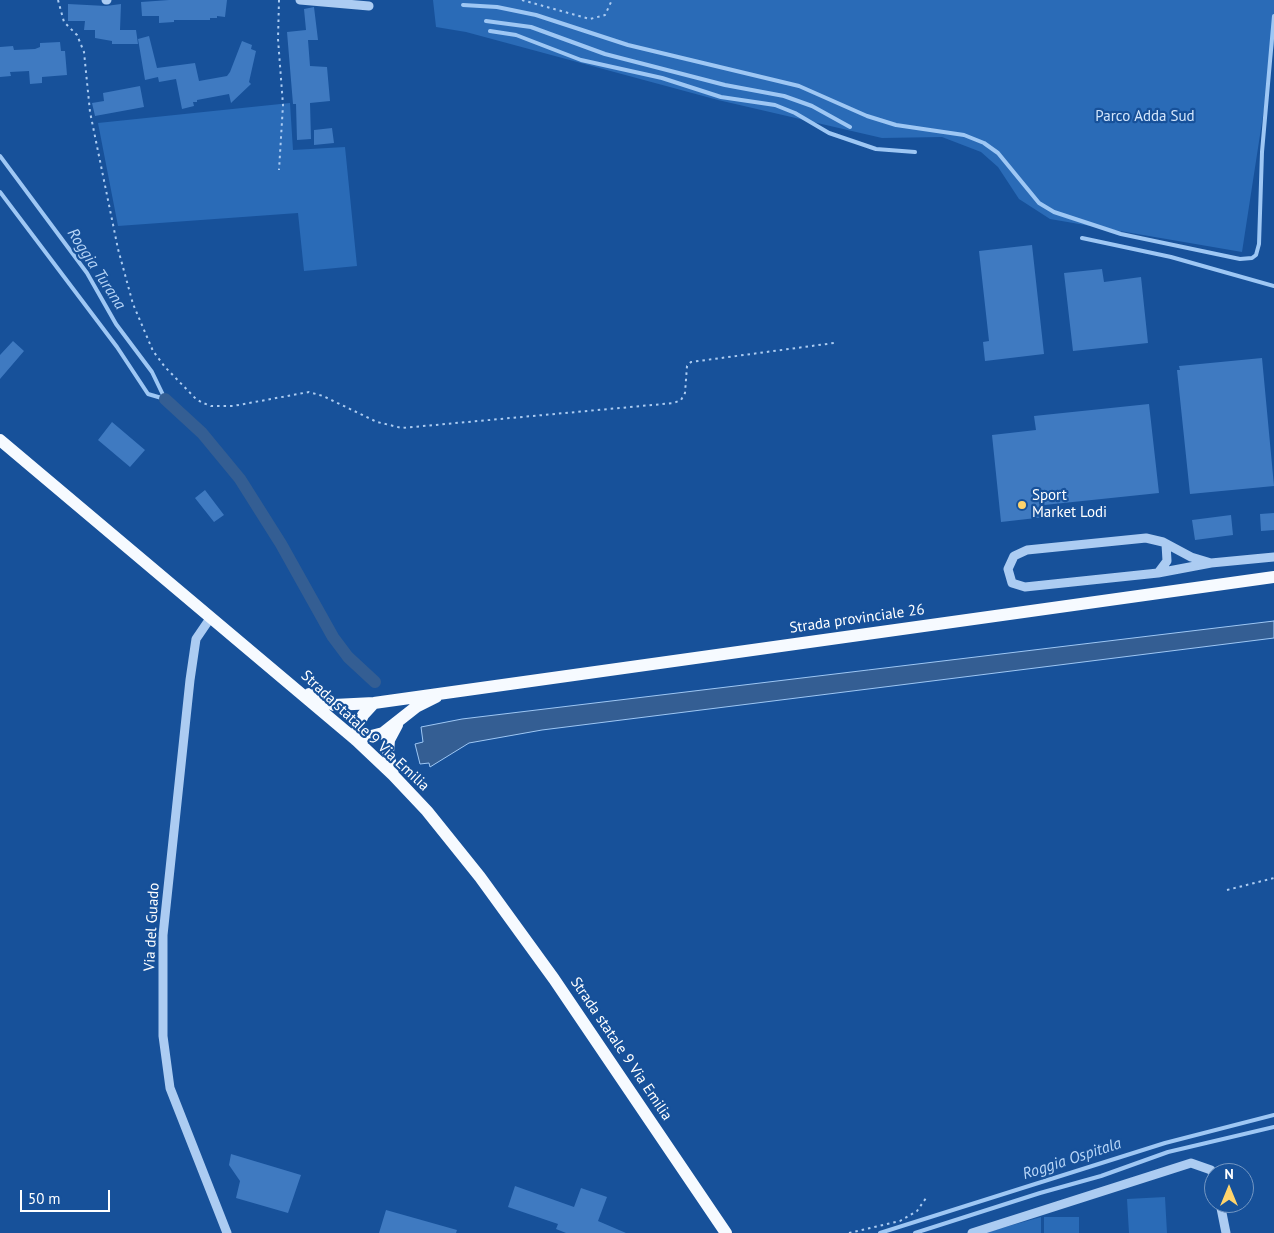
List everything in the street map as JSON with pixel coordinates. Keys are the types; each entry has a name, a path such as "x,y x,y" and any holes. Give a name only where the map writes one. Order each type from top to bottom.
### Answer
{"main road":[{"name":"Strada statale 9 Via Emilia","path":"0,440 356,740 393,774 454,844 510,918 554,979 726,1233"},
{"name":"Strada provinciale 26","path":"285,680 319,700 334,705 374,703 1274,577"},
{"name":"Strada provinciale 26","path":"356,740 383,733 416,707 444,693"},
{"path":"356,740 363,715 374,703"},
{"name":"Strada provinciale 26","path":"393,774 388,752 389,740 400,719"}],"street":[{"path":"300,0 369,6"},
{"path":"1212,563 1191,557 1166,544 1146,538 1027,550 1014,556 1008,569 1012,583 1025,587 1158,573 1212,563 1274,557"},
{"path":"1158,573 1167,561 1166,544"},
{"name":"Via del Guado","path":"211,617 200,630 196,639 184,737 163,935 163,1036 170,1088 228,1233"},
{"path":"972,1233 1191,1163 1204,1168"},
{"path":"1222,1213 1226,1233"}],"path":[{"path":"58,0 64,22 76,35 86,62 90,112 118,249 133,304 153,351 165,367 196,399 203,403 211,406 233,406 309,392 323,396 377,422 402,428 674,403 681,400 685,394 687,366 691,362 834,343"},
{"path":"279,0 278,39 283,105 280,170"},
{"path":"522,0 584,18 597,19 606,15 612,0"},
{"path":"1227,890 1274,878"},
{"path":"849,1233 900,1221 917,1211 926,1198"}],"green space":[{"name":"Parco Adda Sud","path":"433,0 1274,0 1274,44 1242,252 1050,219 1019,199 998,167 981,152 942,137 882,138 718,100 466,32 436,27"},
{"path":"290,103 293,150 345,147 357,266 304,271 298,213 118,226 98,123"},
{"path":"1165,1197 1167,1233 1129,1233 1127,1199"},
{"path":"1041,1217 1041,1233 984,1233"},
{"path":"1044,1217 1079,1217 1079,1233 1044,1233"}],"shaded area":[{"path":"1274,621 1274,638 542,730 469,743 430,767 429,763 420,764 415,744 423,742 421,727 462,719"}],"building":[{"path":"227,0 225,17 217,16 217,18 210,18 210,20 174,20 174,22 159,23 159,16 142,16 141,2"},
{"path":"68,4 106,6 121,4 120,30 136,30 138,44 112,44 112,41 95,38 95,30 84,30 85,21 68,21"},
{"path":"314,7 318,40 308,40 310,66 327,67 330,101 310,103 311,139 297,140 296,104 293,104 287,32 306,30 304,9"},
{"path":"149,36 157,68 195,63 199,81 227,76 242,41 252,45 251,49 256,51 249,82 251,84 231,103 229,94 197,100 197,102 193,102 194,106 182,109 176,79 159,82 158,77 145,80 138,39"},
{"path":"60,42 61,51 65,51 67,75 42,77 42,83 30,84 29,71 10,72 11,76 0,77 0,47 13,46 14,50 35,49 40,47 40,43"},
{"path":"140,86 144,107 95,116 92,103 104,101 103,93"},
{"path":"332,128 334,143 314,145 314,130"},
{"path":"1032,245 1044,354 985,361 983,342 989,341 979,251"},
{"path":"1102,269 1104,282 1141,277 1148,343 1073,351 1064,273"},
{"path":"13,341 24,351 0,379 0,355"},
{"path":"1262,358 1274,486 1190,494 1177,370 1180,370 1179,366"},
{"path":"1149,404 1159,493 1044,505 1045,517 1001,522 992,435 1036,430 1034,416"},
{"path":"112,422 145,450 130,467 98,440"},
{"path":"205,490 224,515 214,522 195,498"},
{"path":"1274,513 1274,530 1261,531 1260,514"},
{"path":"1231,515 1233,535 1195,540 1192,520"},
{"path":"231,1154 301,1175 288,1213 236,1198 240,1181 229,1165"},
{"path":"515,1186 574,1207 581,1188 607,1197 598,1221 626,1233 566,1233 556,1229 558,1224 508,1207"},
{"path":"386,1210 457,1230 456,1233 379,1233"}],"waterway":[{"path":"463,5 497,7 536,15 628,45 799,86 867,116 896,125 964,135 984,143 998,153 1039,203 1054,212 1121,234 1240,259 1252,258 1256,255 1259,244 1262,152 1274,16"},
{"path":"486,21 531,27 605,54 725,85 784,96 812,106 850,127"},
{"path":"490,31 516,35 581,60 662,78 721,97 775,105 795,113 829,133 876,149 915,152"},
{"name":"Roggia Turana","path":"0,156 87,273 116,324 152,372 165,399"},
{"path":"0,192 117,347 148,394 165,399"},
{"path":"1082,238 1171,257 1274,286"},
{"path":"165,399 202,433 240,479 281,544 333,637 348,657 375,682"},
{"name":"Roggia Ospitala","path":"880,1233 1165,1143 1274,1115"},
{"path":"915,1233 1040,1193 1101,1176 1168,1152 1274,1127"}],"place":[{"name":"Sport Market Lodi","path":"1022,505"}]}
